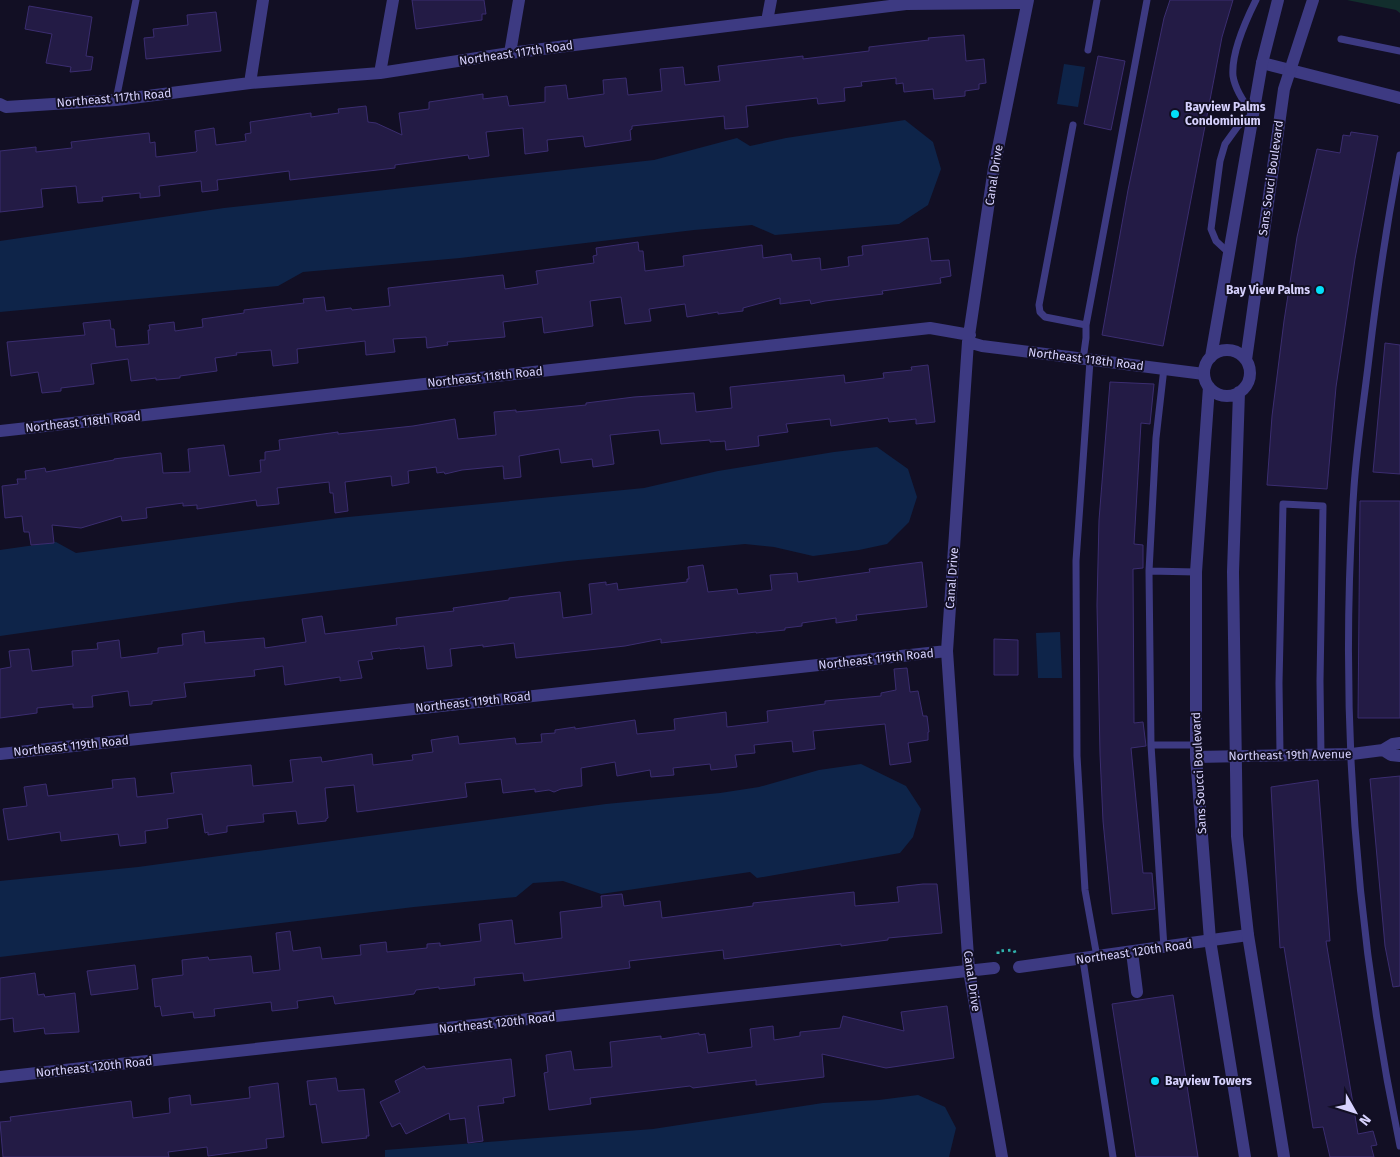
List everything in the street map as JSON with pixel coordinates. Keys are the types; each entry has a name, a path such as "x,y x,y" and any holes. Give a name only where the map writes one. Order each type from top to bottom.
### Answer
{"street":[{"path":"250,83 263,0"},
{"path":"380,73 393,0"},
{"path":"510,53 519,0"},
{"path":"767,21 771,0"},
{"path":"1211,357 1262,63 1278,0"},
{"name":"Sans Souci Boulevard","path":"1246,360 1284,89 1313,0"},
{"name":"Northeast 117th Road","path":"3,106 116,100 250,83 380,73 510,53 906,4 1027,2"},
{"name":"Canal Drive","path":"1002,1157 969,971 947,651 969,339 994,168 1027,2"},
{"path":"1262,63 1400,98"},
{"name":"Northeast 118th Road","path":"0,431 930,328 969,339 982,346 1204,374"},
{"path":"1222,350 1229,350 1236,352 1246,360 1249,374 1244,387 1239,392 1226,396 1220,395 1209,387 1204,374 1207,362 1211,357 1222,350"},
{"name":"Sans Soucci Boulevard","path":"1209,387 1196,572 1196,751 1210,940 1245,1157"},
{"path":"1239,392 1233,572 1234,756 1237,836 1248,935 1284,1157"},
{"name":"Northeast 119th Road","path":"0,754 947,651"},
{"name":"Northeast 19th Avenue","path":"1196,751 1234,756 1352,754 1383,750 1393,744 1400,743"},
{"name":"Northeast 19th Avenue","path":"1383,750 1391,755 1400,756"},
{"name":"Northeast 120th Road","path":"1019,968 1248,935"},
{"path":"1132,952 1137,992"},
{"name":"Northeast 120th Road","path":"0,1077 994,968"}],"lane":[{"path":"116,100 136,0"},
{"path":"1088,50 1097,0"},
{"path":"1097,957 1085,890 1077,756 1076,561 1086,325 1147,0"},
{"path":"1229,253 1216,241 1211,228 1220,161 1225,144 1238,126 1253,114 1244,103 1233,76 1234,60 1242,33 1256,0"},
{"path":"1341,39 1400,51"},
{"path":"1072,125 1039,306 1040,312 1045,318 1086,325"},
{"path":"1400,154 1381,259 1354,485 1349,627 1354,820 1363,916 1374,1007 1400,1146"},
{"path":"1164,368 1156,438 1149,571 1151,745 1164,948"},
{"path":"1280,754 1279,683 1283,504 1323,506 1320,755"},
{"path":"1149,571 1196,572"},
{"path":"1151,745 1196,751"},
{"path":"1083,960 1112,1157"}],"green space":[{"path":"1347,0 1400,0 1400,13 1396,10"}],"water":[{"path":"1064,64 1085,67 1078,107 1057,104"},
{"path":"905,120 933,142 941,169 928,205 899,224 775,235 752,225 694,230 460,258 303,272 278,286 0,312 0,241 224,208 654,160 737,138 750,146 786,138"},
{"path":"877,447 908,469 917,497 909,522 887,544 813,556 774,547 745,544 568,561 239,602 0,636 0,550 56,542 76,553 338,518 644,488 718,471"},
{"path":"1060,632 1062,678 1038,678 1036,633"},
{"path":"861,764 906,786 921,809 913,837 900,853 757,878 750,872 601,894 563,881 533,883 516,897 414,907 0,957 0,881 138,867 606,804 720,793 759,787 819,770"},
{"path":"918,1095 945,1107 956,1128 949,1157 385,1157 385,1150 653,1129 823,1103 879,1100"}],"building":[{"path":"412,0 484,0 486,14 482,14 482,20 416,29"},
{"name":"Bayview Palms Condominium","path":"1170,0 1233,0 1222,37 1163,346 1102,335 1128,190 1164,18"},
{"path":"29,6 92,17 86,56 93,57 91,70 70,72 71,67 46,63 52,34 25,29"},
{"path":"216,12 221,51 146,59 144,38 154,37 153,29 188,25 187,15"},
{"path":"964,35 966,61 984,59 986,83 979,84 979,89 965,91 965,96 934,99 933,89 904,92 903,83 896,84 896,78 861,82 862,86 844,88 845,101 818,104 817,98 746,106 748,127 725,129 724,116 632,126 630,130 631,140 585,147 583,136 547,140 548,151 525,154 523,128 486,132 489,156 469,159 468,155 395,165 395,168 290,180 289,171 217,180 218,190 202,192 201,181 159,186 160,196 140,198 140,193 102,197 103,201 78,203 76,186 41,189 43,207 0,212 0,151 36,147 36,152 72,148 71,142 149,133 150,143 155,142 156,157 196,152 195,131 214,128 216,145 246,141 245,134 251,133 250,122 311,113 311,117 339,113 338,109 366,106 368,122 376,123 402,135 399,113 429,109 429,102 483,94 483,99 507,96 509,106 545,102 545,87 566,85 568,99 604,94 603,80 626,78 628,95 662,91 660,69 683,67 685,85 720,81 718,66 803,56 803,59 869,51 869,47 929,40 928,38"},
{"path":"1098,56 1125,61 1111,130 1084,124"},
{"name":"Bay View Palms","path":"1351,132 1378,136 1355,259 1336,387 1327,489 1267,485 1272,416 1284,321 1297,237 1317,149 1340,153 1343,135 1350,136"},
{"path":"928,238 931,261 949,260 951,276 940,278 941,283 882,291 883,294 811,304 810,300 780,304 780,298 743,308 743,311 718,314 718,312 687,317 685,304 649,309 651,321 625,324 621,297 590,301 593,326 544,333 542,317 503,322 505,337 447,342 448,345 427,348 426,337 393,339 395,352 366,355 365,341 297,349 298,363 273,366 271,350 236,353 237,355 215,358 217,371 180,376 180,378 156,380 156,378 131,381 128,359 91,364 94,384 61,388 61,391 42,393 38,372 11,376 7,342 85,335 83,323 110,320 111,329 114,329 116,347 149,344 149,325 174,322 175,331 203,327 202,319 244,313 244,310 304,303 303,299 324,297 326,311 351,308 352,310 390,306 388,288 503,275 505,289 538,284 536,271 594,263 593,256 597,255 596,248 638,242 639,251 643,251 645,271 684,266 683,256 762,245 763,258 791,254 792,261 820,258 821,270 849,266 848,257 863,255 862,246"},
{"path":"1385,343 1400,345 1400,474 1373,472"},
{"path":"928,365 935,422 916,424 916,419 889,422 888,418 831,426 830,419 786,424 788,432 758,436 759,446 726,450 725,441 710,442 710,440 661,444 659,430 610,435 614,464 593,467 592,459 561,463 559,449 519,456 521,477 504,479 503,466 462,470 445,474 444,472 437,473 436,467 408,471 409,483 392,486 391,476 345,482 348,511 335,513 333,493 330,493 329,482 277,488 279,504 257,506 256,500 197,509 197,505 183,506 183,503 146,508 147,518 122,521 121,516 81,528 52,525 54,543 31,545 29,532 24,532 22,516 5,518 2,486 18,484 17,479 26,479 25,471 45,468 46,472 114,459 161,453 163,473 190,472 188,449 224,445 229,476 261,472 260,460 265,460 265,452 280,450 279,440 338,432 338,434 413,426 455,419 458,439 496,435 494,412 516,410 516,412 586,405 586,403 634,397 694,393 696,412 732,408 730,387 844,375 845,383 884,378 883,373 912,370 911,367"},
{"path":"1110,382 1154,384 1150,424 1141,423 1134,544 1143,545 1143,568 1133,569 1134,723 1143,722 1146,746 1131,748 1143,873 1152,873 1155,909 1112,914 1103,821 1097,605 1099,520"},
{"path":"1360,501 1400,501 1400,718 1358,718"},
{"path":"922,562 927,607 856,615 857,620 836,623 836,618 802,623 802,626 785,628 785,630 661,643 661,639 625,646 516,658 514,643 483,647 483,645 450,649 452,666 427,669 424,646 400,648 371,652 373,659 358,661 362,678 340,681 340,677 285,685 283,666 254,670 255,676 184,683 186,697 152,701 152,704 130,706 128,691 92,696 93,707 73,708 73,704 37,708 37,713 0,718 0,669 11,667 9,651 29,649 32,671 73,666 72,651 98,649 97,643 119,640 121,658 158,653 158,648 183,645 182,634 204,631 205,643 264,638 265,648 306,642 302,619 322,616 325,634 397,625 396,618 454,611 453,608 509,600 509,598 560,592 563,618 592,614 589,584 606,582 606,585 617,583 618,590 687,582 687,579 689,579 688,567 703,565 708,592 737,589 738,594 772,590 770,575 797,573 798,582 870,572 869,569"},
{"path":"994,639 1018,640 1018,675 994,675"},
{"path":"907,668 910,692 918,691 923,716 927,716 929,732 928,740 908,743 911,762 890,765 885,724 813,731 815,749 793,752 792,741 754,745 755,753 735,755 737,767 711,770 710,764 673,768 674,775 651,777 650,770 617,776 615,762 581,768 582,786 554,792 549,790 535,792 535,789 503,793 501,779 465,783 467,797 357,812 354,785 325,788 328,818 326,821 298,824 296,811 263,814 264,822 227,826 227,832 208,835 208,832 205,833 202,814 167,819 168,828 145,831 146,843 120,846 118,834 61,841 60,832 8,840 3,809 27,806 24,787 46,784 48,796 113,788 112,780 135,778 137,797 174,793 171,773 251,765 253,786 293,782 290,760 321,757 322,762 372,754 373,765 413,760 412,755 433,752 431,740 458,736 459,744 515,738 516,744 542,742 541,734 555,733 555,730 635,720 637,734 675,730 674,719 726,712 727,727 768,722 767,711 825,704 825,701 881,696 881,693 896,690 894,669"},
{"path":"1400,776 1400,986 1393,987 1385,946 1370,779"},
{"path":"1318,780 1330,941 1326,941 1358,1134 1373,1131 1377,1145 1371,1146 1374,1157 1330,1157 1323,1127 1313,1128 1284,947 1280,948 1271,787"},
{"path":"937,884 942,933 724,959 723,950 629,961 630,968 524,981 523,973 474,978 475,985 416,990 414,994 335,1004 333,996 297,1001 298,1008 272,1011 271,1002 214,1009 215,1016 194,1018 193,1012 162,1016 160,1006 155,1007 152,979 183,975 182,960 208,957 209,960 251,956 253,973 280,970 276,933 290,931 293,951 320,947 322,959 361,955 360,945 386,942 387,952 427,948 427,944 440,943 440,946 481,941 479,924 512,920 515,944 562,938 560,912 602,907 601,896 622,894 624,906 660,901 662,918 753,906 753,903 854,892 855,906 899,902 897,887"},
{"path":"135,965 138,989 91,995 87,971"},
{"path":"35,973 38,995 44,994 45,997 75,993 79,1032 45,1034 44,1028 14,1032 13,1018 0,1020 0,978"},
{"name":"Bayview Towers","path":"1173,995 1198,1157 1136,1157 1112,1004"},
{"path":"947,1006 954,1058 886,1068 822,1054 824,1077 756,1085 756,1080 590,1098 591,1104 549,1110 544,1073 548,1072 546,1055 571,1051 574,1070 612,1067 610,1042 661,1036 661,1039 699,1033 699,1035 705,1034 708,1053 752,1047 750,1029 773,1026 774,1040 800,1036 800,1032 840,1028 843,1016 904,1031 901,1012"},
{"path":"511,1059 515,1096 503,1098 504,1103 478,1106 483,1141 468,1143 465,1118 450,1120 449,1113 406,1134 400,1123 392,1127 380,1102 400,1092 395,1081 424,1066 426,1069"},
{"path":"336,1078 338,1091 364,1089 369,1136 366,1136 367,1138 322,1143 316,1104 310,1105 307,1081"},
{"path":"278,1083 284,1137 266,1139 267,1148 208,1156 207,1147 168,1152 169,1157 3,1157 0,1122 11,1121 10,1117 131,1101 133,1118 170,1113 169,1098 190,1095 191,1105 250,1098 249,1087"}],"place":[{"name":"Bayview Palms Condominium","path":"1175,114"},
{"name":"Bay View Palms","path":"1320,290"},
{"name":"Bayview Towers","path":"1155,1081"}]}
